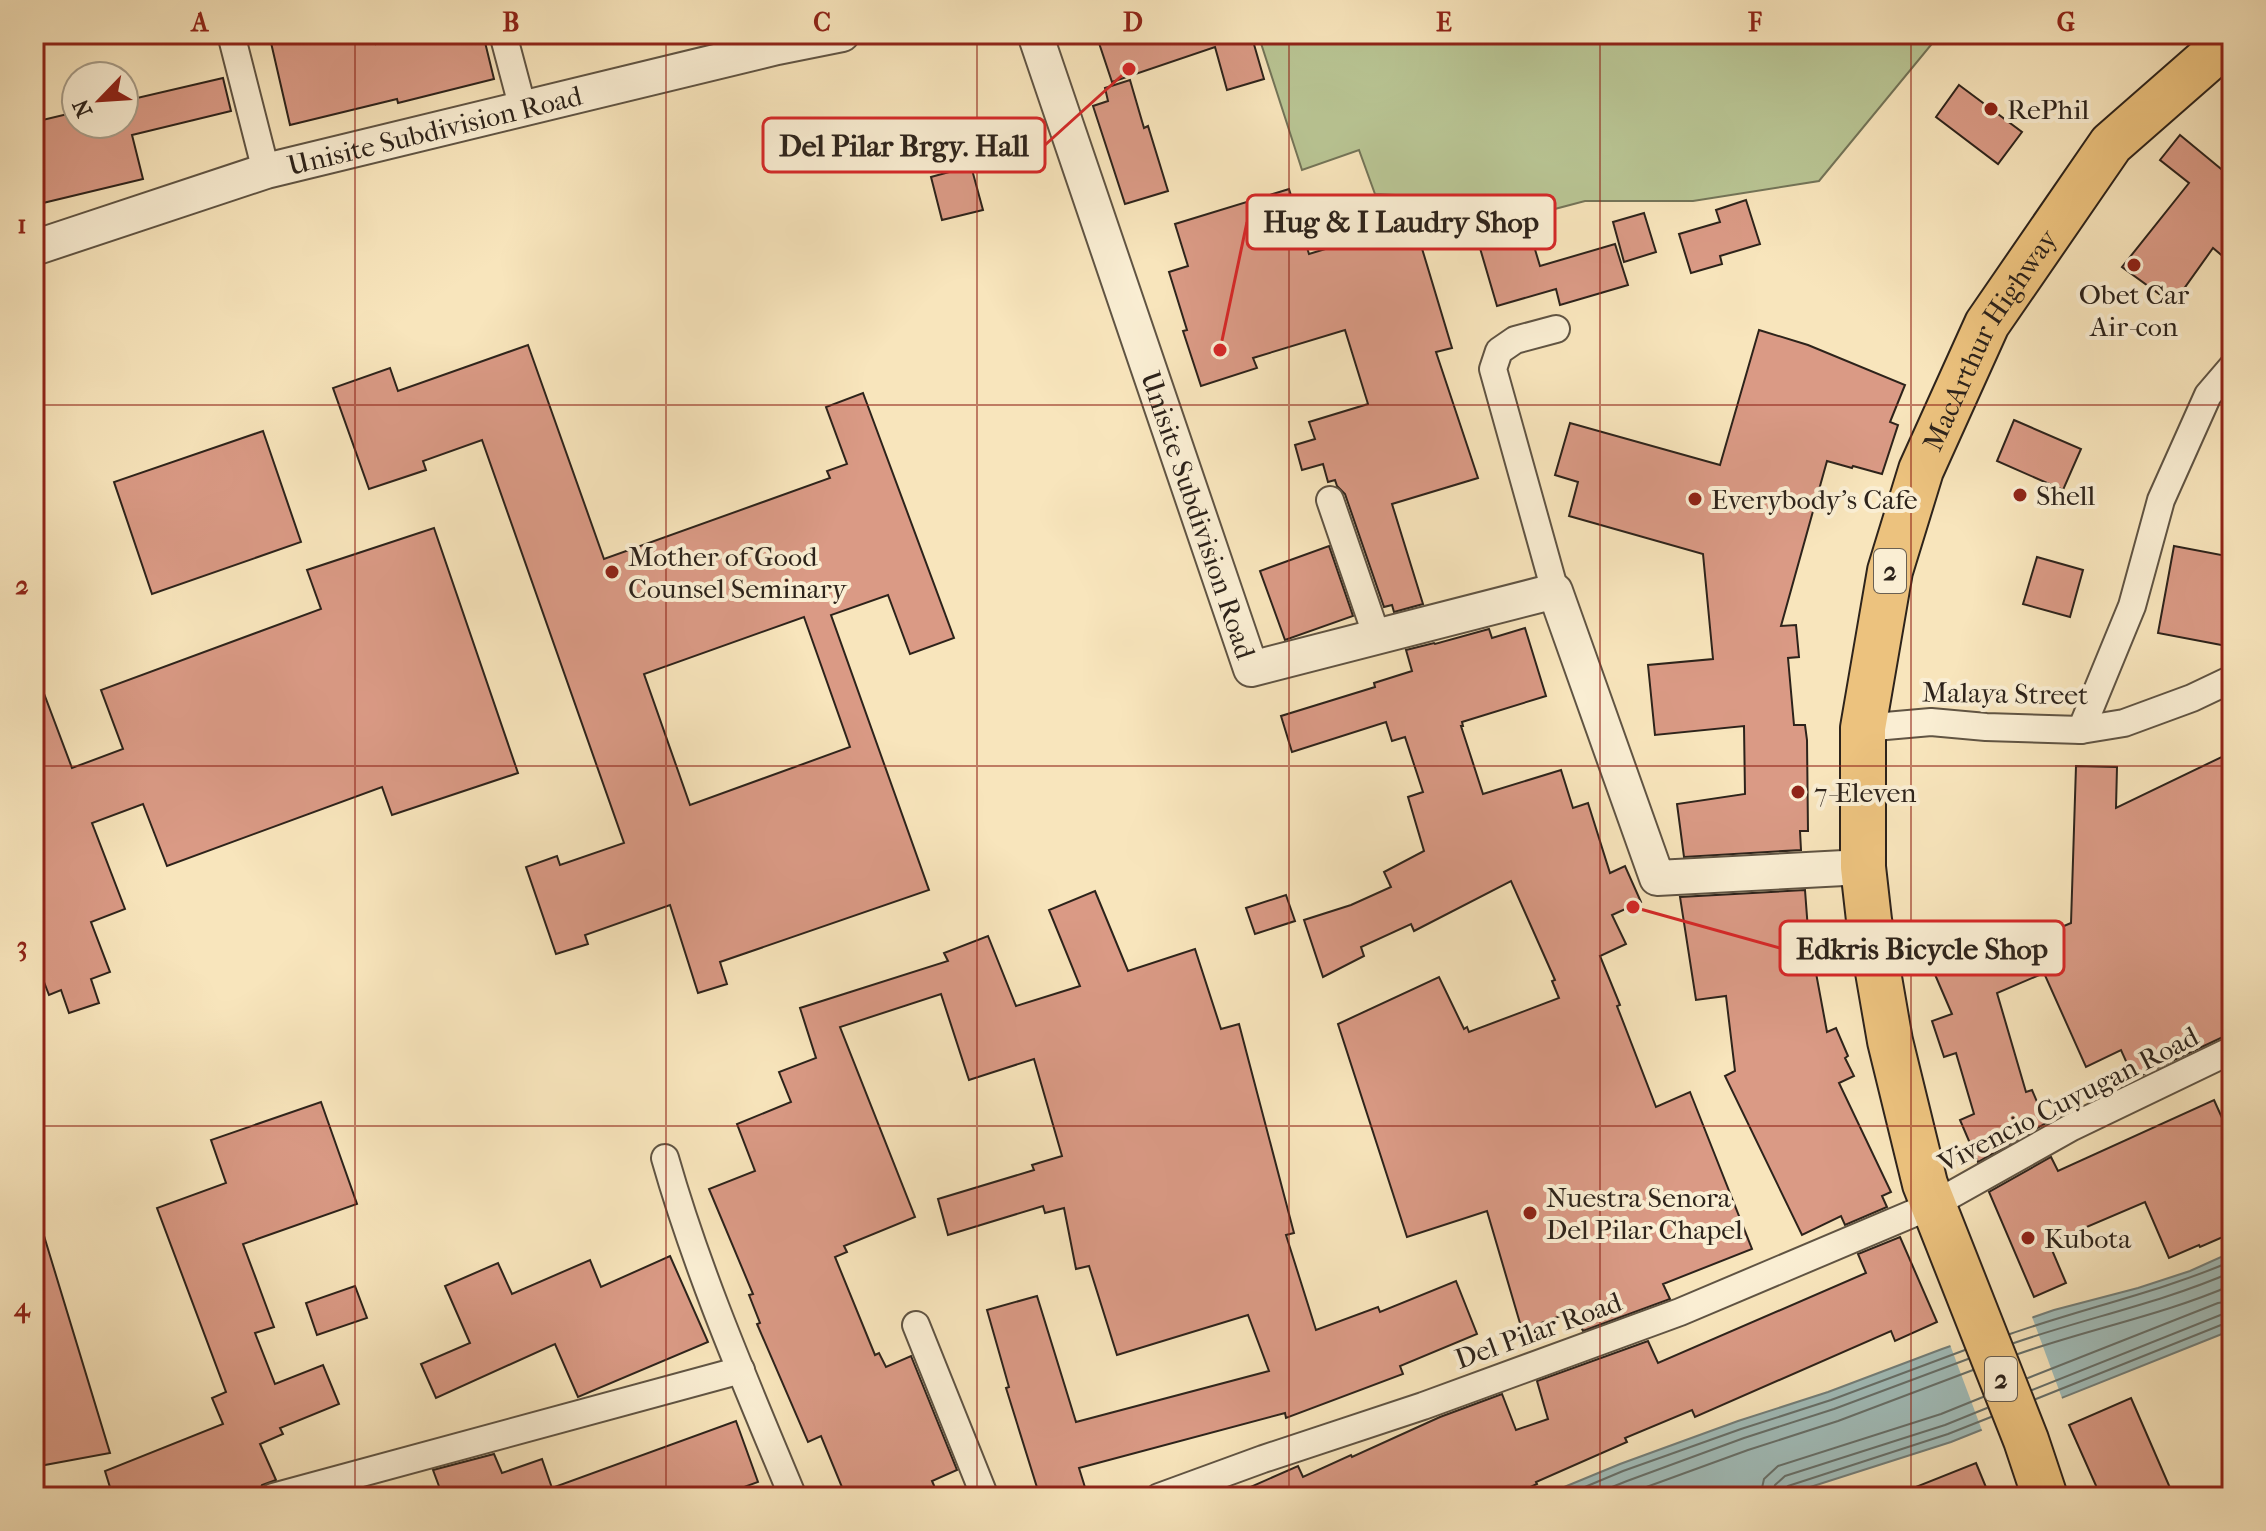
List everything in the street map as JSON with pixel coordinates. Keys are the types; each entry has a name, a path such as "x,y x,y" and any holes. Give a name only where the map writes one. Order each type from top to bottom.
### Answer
{"highway":[{"name":"MacArthur Highway","path":"2045,1497 2026,1440 1925,1184 1890,1041 1863,867 1863,728 1894,556 1921,470 1987,324 2111,144 2232,38"}],"street":[{"path":"231,34 266,171"},
{"path":"503,34 523,109"},
{"name":"Unisite Subdivision Road","path":"34,248 266,171 523,109 776,40 842,34"},
{"name":"Unisite Subdivision Road","path":"1035,34 1251,669 1555,591"},
{"path":"1556,329 1515,340 1499,351 1493,369 1555,591 1657,878 1863,867"},
{"path":"2081,730 2132,606 2161,500 2208,395 2232,367"},
{"path":"1330,500 1377,637"},
{"name":"Malaya Street","path":"1863,728 1931,722 2081,730 2124,723 2192,698 2232,679"},
{"name":"Vivencio Cuyugan Road","path":"1933,1205 2072,1127 2232,1050"},
{"path":"665,1158 677,1201 793,1497"},
{"name":"Del Pilar Road","path":"1159,1497 1423,1406 1680,1312 1933,1205"},
{"path":"916,1325 985,1497"},
{"path":"273,1497 741,1370"}],"green space":[{"path":"1258,34 1940,34 1819,181 1693,201 1585,201 1460,234 1415,196 1375,194 1359,150 1302,170"}],"water":[{"path":"2232,1252 2232,1330 1951,1442 1779,1497 1540,1497 1738,1421 1828,1392 2054,1310 2190,1271"}],"pier":[{"path":"2031,1314 2063,1401 1983,1433 1949,1342"}],"building":[{"path":"269,34 373,34 376,44 418,34 483,34 494,79 290,125"},
{"path":"1096,34 1251,34 1264,79 1227,90 1215,47 1112,82"},
{"path":"223,78 231,111 140,133 140,97"},
{"path":"1130,80 1168,191 1125,204 1093,106 1108,101 1105,88"},
{"path":"1959,85 2022,132 1998,164 1936,117"},
{"path":"60,116 60,140 133,140 143,179 43,203 34,164 34,122"},
{"path":"2180,135 2232,178 2232,264 2213,248 2173,304 2122,267 2189,183 2160,160"},
{"path":"971,166 983,210 942,220 931,177"},
{"path":"1289,189 1309,254 1414,222 1452,348 1436,352 1478,478 1392,504 1423,604 1394,612 1392,605 1384,607 1345,494 1335,480 1328,482 1323,464 1302,470 1295,445 1315,439 1309,422 1368,404 1345,330 1253,358 1257,368 1201,386 1183,331 1187,330 1169,272 1188,266 1175,224"},
{"path":"1746,200 1760,244 1720,256 1722,264 1691,273 1679,234 1720,222 1716,210"},
{"path":"1644,213 1656,252 1624,262 1613,222"},
{"path":"1527,223 1540,266 1615,244 1628,285 1560,305 1556,289 1497,306 1477,238"},
{"path":"1759,330 1808,345 1905,385 1890,422 1898,425 1882,474 1827,461 1781,626 1796,625 1799,657 1788,658 1794,725 1805,725 1807,740 1808,831 1800,831 1801,850 1684,857 1677,804 1745,794 1744,726 1655,735 1648,665 1713,659 1703,554 1569,516 1578,482 1555,475 1570,423 1720,465"},
{"path":"528,345 604,559 830,478 827,471 847,464 826,407 863,393 954,638 910,654 888,595 831,615 929,890 720,962 727,984 698,993 670,905 585,935 588,944 556,954 526,867 557,856 560,865 624,843 482,440 423,461 426,470 369,489 333,388 390,368 398,391","holes":["804,617 850,747 690,805 644,674"]},
{"path":"2014,420 2081,449 2063,490 1997,461"},
{"path":"263,431 301,542 152,594 114,482"},
{"path":"434,528 518,773 392,815 382,787 167,866 143,804 92,823 125,909 91,922 110,972 91,979 99,1003 69,1013 61,990 49,995 34,956 34,675 37,675 72,768 123,749 101,690 321,609 307,570"},
{"path":"1329,546 1353,616 1285,640 1260,571"},
{"path":"2174,546 2232,557 2232,647 2158,633"},
{"path":"2037,557 2083,570 2070,617 2023,604"},
{"path":"1525,628 1546,696 1462,722 1483,794 1561,770 1573,808 1588,803 1610,873 1625,866 1641,902 1612,915 1626,944 1600,956 1620,1005 1617,1006 1656,1107 1690,1092 1752,1249 1663,1284 1670,1299 1583,1331 1574,1311 1522,1330 1487,1211 1407,1237 1338,1024 1439,977 1464,1029 1467,1027 1469,1032 1559,998 1552,981 1555,980 1511,881 1414,931 1411,924 1361,947 1364,956 1323,977 1304,920 1351,905 1391,887 1384,872 1424,851 1408,797 1423,792 1405,737 1392,741 1386,722 1292,752 1281,716 1375,687 1374,683 1412,671 1406,650 1489,629 1492,638"},
{"path":"2232,752 2232,1034 2134,1079 2121,1050 2086,1067 2044,973 1997,993 2026,1092 2032,1090 2046,1123 1978,1162 1960,1120 1974,1114 1956,1053 1944,1057 1932,1021 1952,1014 1933,970 2006,939 2010,949 2071,923 2076,766 2117,767 2116,808"},
{"path":"1805,890 1808,930 1827,1032 1836,1028 1854,1076 1839,1083 1891,1192 1882,1196 1887,1207 1845,1225 1841,1216 1802,1235 1725,1076 1735,1071 1726,996 1696,1000 1680,897"},
{"path":"1095,891 1128,971 1195,949 1221,1029 1239,1024 1294,1233 1286,1235 1316,1330 1378,1307 1380,1312 1456,1281 1477,1334 1400,1366 1403,1374 1286,1418 1285,1413 1079,1468 1088,1497 1040,1497 1006,1388 1009,1387 987,1310 1037,1296 1076,1422 1269,1371 1248,1315 1117,1355 1089,1266 1076,1269 1064,1208 1045,1213 1043,1206 948,1235 938,1199 1034,1170 1032,1165 1062,1156 1034,1059 969,1080 941,994 840,1027 915,1217 844,1246 847,1252 835,1257 875,1355 879,1353 886,1367 911,1356 957,1470 932,1481 939,1497 846,1497 821,1436 808,1442 757,1324 760,1323 749,1295 753,1294 709,1189 755,1171 737,1124 791,1102 779,1072 816,1058 800,1008 948,961 944,953 988,936 1016,1006 1080,986 1049,910"},
{"path":"1286,895 1295,921 1255,934 1246,908"},
{"path":"2214,1100 2232,1140 2232,1233 2169,1258 2145,1202 2049,1243 2066,1283 2034,1297 1989,1192 2051,1157 2058,1171"},
{"path":"321,1102 357,1204 243,1244 274,1327 255,1333 275,1384 323,1365 339,1404 280,1428 283,1434 260,1444 276,1480 262,1485 257,1497 113,1497 105,1471 223,1424 212,1398 226,1392 157,1208 226,1183 211,1140"},
{"path":"41,1226 110,1453 34,1467 34,1228"},
{"path":"1900,1237 1937,1322 1895,1341 1891,1331 1695,1417 1692,1410 1625,1438 1627,1442 1508,1497 1228,1497 1298,1466 1303,1477 1440,1417 1502,1394 1516,1430 1548,1419 1537,1381 1648,1341 1658,1363 1866,1273 1858,1254"},
{"path":"670,1256 708,1342 578,1397 555,1344 436,1398 421,1364 470,1343 445,1286 498,1263 512,1294 590,1260 601,1287"},
{"path":"355,1286 367,1318 317,1335 306,1303"},
{"path":"2131,1398 2174,1497 2101,1497 2069,1425"},
{"path":"736,1421 758,1482 717,1497 443,1497 433,1470 494,1454 502,1473 542,1459 552,1488"},
{"path":"1976,1463 1990,1497 1893,1496"}],"place":[{"name":"Del Pilar Brgy. Hall","path":"1129,69"},
{"name":"RePhil","path":"1991,109"},
{"name":"Obet Car Air-con","path":"2134,265"},
{"name":"Hug & I Laudry Shop","path":"1220,350"},
{"name":"Shell","path":"2020,495"},
{"name":"Everybody's Cafe","path":"1695,499"},
{"name":"Mother of Good Counsel Seminary","path":"612,572"},
{"name":"7-Eleven","path":"1798,792"},
{"name":"Edkris Bicycle Shop","path":"1633,907"},
{"name":"Nuestra Senora Del Pilar Chapel","path":"1530,1213"},
{"name":"Kubota","path":"2028,1238"}]}
